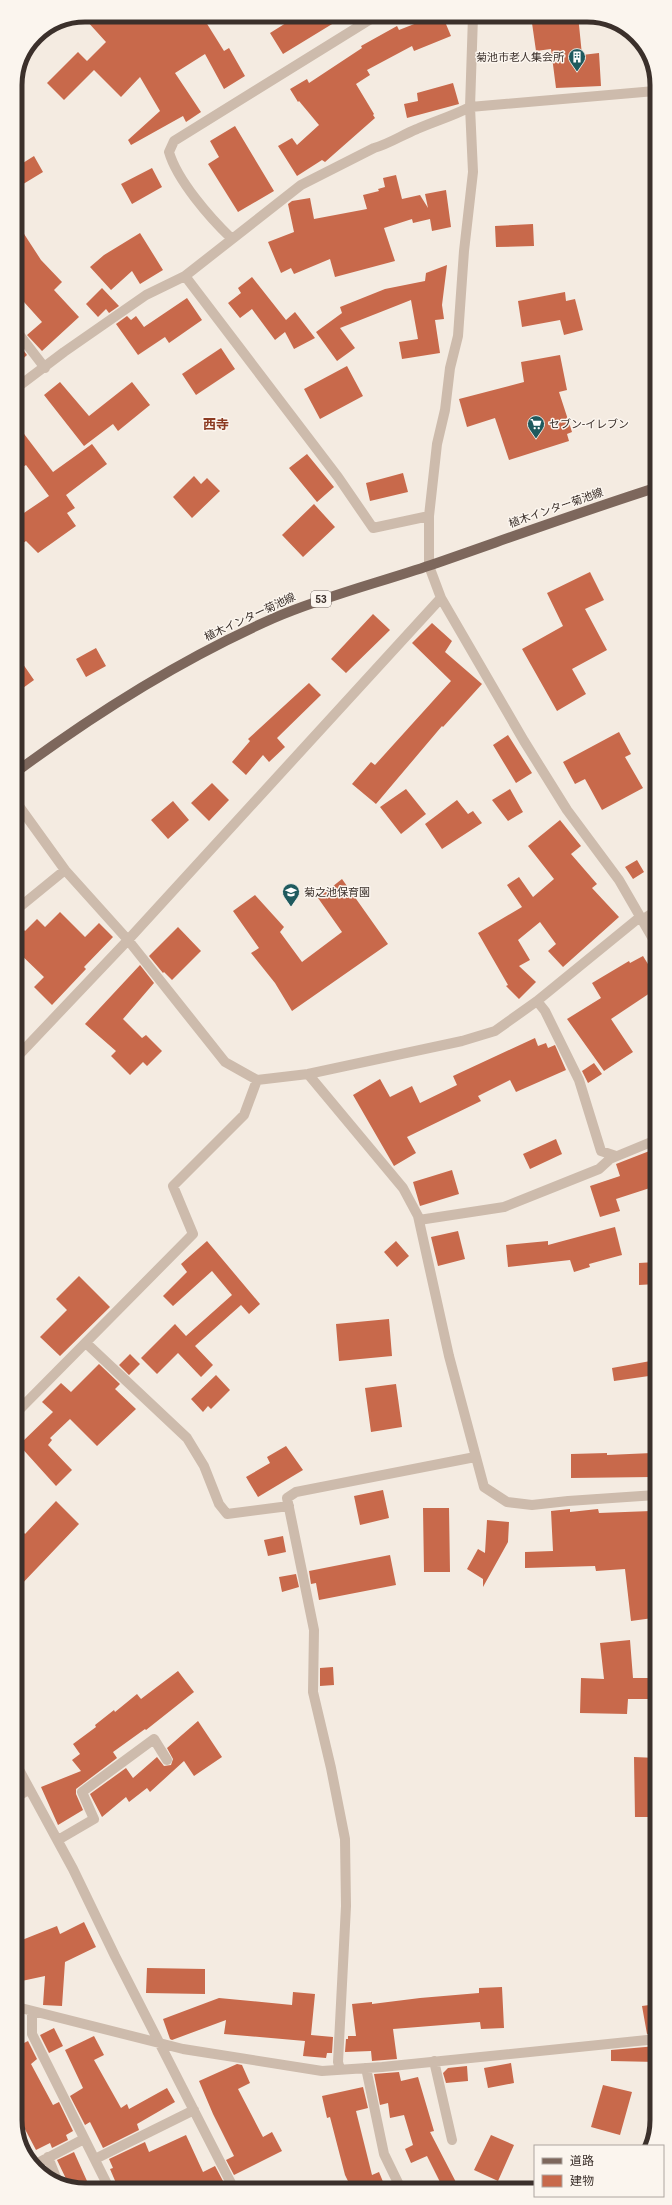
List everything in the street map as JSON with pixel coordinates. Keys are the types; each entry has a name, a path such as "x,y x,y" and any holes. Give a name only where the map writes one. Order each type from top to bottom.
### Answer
{"main road":[{"name":"植木インター菊池線","path":"22,768 64,736 173,667 273,618 318,600 429,566 650,490"}],"street":[{"path":"231,238 217,225 173,167 169,152 174,142 366,22"},
{"path":"473,22 470,107 473,172 464,251 458,336 450,368 445,410 438,444 429,516 429,566 441,598 567,810 619,880 650,934"},
{"path":"22,384 64,352 146,295 185,276 231,238 301,185 374,148 417,129 454,116 470,107 650,91"},
{"path":"185,276 338,477 374,528 429,516"},
{"path":"22,338 45,368"},
{"path":"22,1052 128,940 441,598"},
{"path":"22,810 65,870 128,940 225,1062 257,1080 308,1074 462,1041 495,1031 537,1001 640,917 645,918 650,915"},
{"path":"22,905 65,870"},
{"path":"537,1001 545,1011 579,1080 600,1151 616,1156"},
{"path":"308,1074 403,1188 419,1220 451,1363 484,1487 507,1502 532,1505 568,1500 650,1494"},
{"path":"22,1406 193,1234 173,1186 244,1115 257,1080"},
{"path":"419,1220 504,1207 599,1169 616,1156 650,1142"},
{"path":"86,1343 187,1438 204,1466 219,1504 227,1514 289,1506"},
{"path":"340,2069 338,2062 346,1906 345,1839 331,1768 313,1692 314,1630 288,1498 296,1492 475,1457"},
{"path":"58,1840 94,1819 82,1792 154,1739 167,1760"},
{"path":"22,1776 58,1840 115,1956 231,2183"},
{"path":"22,1793 29,1789"},
{"path":"22,2008 183,2049 322,2070 366,2068 650,2040"},
{"path":"32,2011 32,2034 107,2183"},
{"path":"434,2061 452,2140"},
{"path":"366,2068 384,2154 398,2183"},
{"path":"95,2159 194,2110"},
{"path":"38,2163 84,2139"},
{"path":"48,2157 55,2176"}],"building":[{"path":"88,22 206,22 224,51 229,48 245,76 224,89 205,54 175,73 201,112 186,122 183,116 131,145 128,140 160,111 140,77 121,97 94,70 64,100 47,83 78,52 87,61 106,42"},
{"path":"288,22 335,22 283,54 270,33"},
{"path":"419,22 445,22 451,36 414,51 412,46 367,70 370,75 356,84 375,118 325,162 322,160 297,176 278,146 292,138 297,145 319,125 299,101 298,102 290,89 307,79 309,83 362,48 361,46 397,26 399,30"},
{"path":"532,22 579,22 582,55 599,53 601,86 556,88 551,49 536,51"},
{"path":"453,83 459,104 407,118 404,104 418,101 417,93"},
{"path":"235,126 274,191 238,212 208,164 219,157 210,141"},
{"path":"34,156 43,172 22,185 22,164"},
{"path":"152,168 162,187 132,204 121,184"},
{"path":"396,175 402,199 420,195 428,208 425,194 446,190 451,227 432,231 430,219 413,223 412,219 384,228 395,261 335,277 330,259 294,274 291,268 281,273 268,242 294,232 288,204 292,201 310,198 314,219 367,209 363,195 379,191 378,189 385,187 383,178"},
{"path":"533,224 534,246 496,247 495,226"},
{"path":"22,231 41,260 62,282 54,290 79,317 42,351 27,335 42,322 22,300"},
{"path":"140,233 163,270 140,284 132,271 111,290 90,267 104,255"},
{"path":"447,265 442,305 444,319 435,320 440,353 402,359 399,342 418,339 411,300 340,328 355,348 337,361 316,332 342,313 340,307 385,289 425,281 426,273"},
{"path":"252,277 286,320 295,312 315,338 294,349 285,332 275,340 252,309 240,318 228,303 241,293 238,288"},
{"path":"102,288 119,306 109,313 106,309 98,317 86,304"},
{"path":"565,292 566,301 575,299 583,330 564,335 560,320 522,327 518,301"},
{"path":"187,298 202,320 169,343 165,337 138,355 116,324 127,316 131,320 136,316 144,327"},
{"path":"22,348 27,355 22,360"},
{"path":"221,348 235,369 196,395 182,374"},
{"path":"560,355 567,390 559,392 572,432 567,434 569,441 509,460 495,418 467,427 459,399 524,382 521,362"},
{"path":"347,366 363,396 320,419 304,389"},
{"path":"60,382 89,416 132,382 150,405 118,431 113,424 84,446 44,395"},
{"path":"22,431 53,472 92,444 107,464 66,495 75,508 67,513 76,526 38,553 26,541 22,544 22,514 49,496 26,465 23,467"},
{"path":"307,454 334,487 317,502 289,468"},
{"path":"403,473 408,492 370,501 366,483"},
{"path":"194,476 201,484 207,478 220,491 192,518 173,497"},
{"path":"314,504 335,527 303,557 282,535"},
{"path":"590,572 604,600 585,609 607,650 572,669 586,694 557,711 522,649 563,626 547,593"},
{"path":"373,614 390,630 346,673 331,659"},
{"path":"432,623 452,641 445,652 482,684 443,727 442,726 376,804 352,784 371,762 375,765 451,681 412,643"},
{"path":"96,648 106,666 86,677 76,659"},
{"path":"22,663 34,680 22,689"},
{"path":"309,683 321,695 277,738 285,747 269,762 263,755 246,775 232,762 250,741 248,739"},
{"path":"619,732 631,754 625,757 643,788 602,810 585,779 575,784 563,762"},
{"path":"508,735 532,773 516,783 493,745"},
{"path":"212,783 229,800 209,821 191,803"},
{"path":"406,789 426,814 401,834 380,807"},
{"path":"510,789 523,812 508,821 492,800"},
{"path":"457,800 468,814 473,811 482,823 442,849 425,824"},
{"path":"173,801 189,820 168,839 151,820"},
{"path":"560,820 581,846 571,854 597,884 592,888 619,917 563,967 548,951 556,944 540,922 518,940 530,960 519,966 536,982 519,999 506,986 508,985 478,933 522,907 507,885 519,877 533,897 554,879 528,846"},
{"path":"637,860 644,872 633,879 625,867"},
{"path":"342,879 388,944 292,1011 275,983 251,953 259,948 233,911 255,895 284,927 280,932 302,962 342,932 318,898"},
{"path":"60,912 85,937 99,923 113,937 84,967 86,969 52,1005 34,987 44,977 22,956 22,928 25,931 37,919 45,927"},
{"path":"178,927 201,951 172,980 164,972 163,973 149,956"},
{"path":"643,956 650,967 650,993 611,1019 633,1052 604,1071 567,1019 601,998 592,983 629,961 630,963"},
{"path":"140,965 154,983 123,1019 142,1038 146,1035 162,1051 147,1066 143,1062 130,1075 111,1056 116,1051 85,1024"},
{"path":"535,1038 538,1046 546,1043 548,1048 555,1045 566,1070 516,1092 510,1080 478,1096 481,1101 407,1137 416,1153 394,1166 353,1095 380,1079 390,1097 412,1086 420,1103 457,1085 453,1076"},
{"path":"594,1063 602,1074 588,1083 582,1071"},
{"path":"556,1139 562,1154 530,1169 523,1154"},
{"path":"650,1151 650,1188 616,1199 620,1211 600,1217 590,1186 620,1176 616,1164"},
{"path":"452,1170 459,1194 420,1206 413,1182"},
{"path":"615,1227 622,1255 589,1264 590,1267 574,1272 570,1260 508,1267 506,1245 548,1241 548,1245"},
{"path":"458,1231 465,1259 438,1266 431,1237"},
{"path":"207,1241 260,1304 249,1314 241,1305 195,1346 213,1365 201,1377 178,1353 157,1374 141,1358 175,1324 186,1336 232,1295 212,1271 173,1306 163,1296 187,1272 181,1264"},
{"path":"396,1241 409,1256 397,1267 384,1252"},
{"path":"650,1262 650,1284 639,1285 639,1263"},
{"path":"79,1276 110,1307 60,1356 40,1337 67,1310 56,1299"},
{"path":"389,1319 392,1356 339,1361 336,1324"},
{"path":"130,1354 140,1364 129,1375 119,1365"},
{"path":"650,1361 650,1376 614,1381 612,1368"},
{"path":"99,1364 120,1384 115,1389 136,1409 97,1446 70,1419 50,1438 52,1440 48,1445 72,1470 56,1486 22,1448 22,1442 53,1412 42,1402 61,1383 71,1392"},
{"path":"216,1375 230,1390 211,1409 208,1406 203,1412 191,1399"},
{"path":"396,1384 402,1427 371,1432 365,1388"},
{"path":"286,1446 303,1470 258,1497 246,1477 270,1463 267,1457"},
{"path":"607,1453 607,1455 650,1453 650,1477 571,1478 571,1454"},
{"path":"383,1490 389,1518 360,1525 354,1496"},
{"path":"56,1501 79,1524 22,1584 22,1531 25,1534"},
{"path":"423,1508 449,1508 450,1572 424,1572"},
{"path":"570,1509 570,1512 598,1509 599,1513 650,1511 650,1564 648,1564 650,1586 650,1618 631,1621 625,1569 596,1571 595,1566 525,1568 525,1552 553,1551 551,1511"},
{"path":"487,1520 509,1522 508,1542 483,1587 483,1579 467,1569 478,1549 485,1553"},
{"path":"283,1536 286,1552 268,1556 264,1540"},
{"path":"390,1555 396,1585 319,1600 316,1583 311,1584 309,1571"},
{"path":"296,1574 299,1587 282,1592 279,1577"},
{"path":"630,1640 633,1678 650,1678 650,1699 628,1699 627,1714 580,1713 581,1678 604,1679 600,1643"},
{"path":"333,1667 334,1685 320,1686 320,1668"},
{"path":"178,1671 194,1692 146,1730 145,1729 113,1752 117,1758 76,1789 76,1794 83,1810 58,1825 41,1787 81,1771 72,1760 80,1754 73,1744 96,1727 95,1725 114,1710 115,1712 137,1694 141,1699"},
{"path":"198,1721 222,1757 194,1776 184,1761 150,1792 147,1788 129,1802 126,1797 102,1817 90,1794 126,1768 133,1778 157,1757 164,1766 171,1765 173,1759 167,1748"},
{"path":"634,1757 650,1758 650,1817 635,1817"},
{"path":"84,1922 96,1947 65,1962 62,2006 43,2005 45,1976 22,1981 22,1940 57,1926 60,1934"},
{"path":"147,1968 205,1969 205,1994 146,1993"},
{"path":"502,1987 504,2028 481,2029 480,2022 393,2029 397,2059 372,2061 371,2051 345,2052 346,2039 348,2039 348,2036 356,2036 352,2004 372,2002 372,2004 479,1993 479,1988"},
{"path":"293,1992 315,1994 311,2035 333,2037 332,2053 327,2053 326,2058 303,2056 305,2041 224,2034 226,2020 172,2040 170,2039 163,2019 219,1998 292,2005"},
{"path":"650,2005 650,2034 647,2034 642,2006"},
{"path":"54,2028 63,2046 49,2053 40,2035"},
{"path":"94,2036 104,2055 94,2060 121,2108 127,2104 129,2109 167,2088 175,2102 137,2124 139,2130 103,2148 90,2122 85,2125 70,2096 83,2088 65,2050"},
{"path":"28,2041 37,2059 31,2064 53,2105 59,2102 73,2131 66,2135 68,2140 52,2148 50,2143 36,2150 23,2125 22,2120 22,2044"},
{"path":"650,2047 650,2062 611,2061 611,2050"},
{"path":"511,2063 514,2083 488,2088 484,2068"},
{"path":"237,2064 242,2065 250,2083 238,2089 263,2137 272,2132 282,2151 234,2175 226,2160 234,2156 213,2114 199,2081"},
{"path":"467,2066 468,2081 446,2083 443,2073 448,2068"},
{"path":"399,2072 401,2081 418,2077 434,2131 430,2132 456,2183 440,2183 427,2156 411,2163 405,2149 413,2145 404,2115 390,2118 388,2103 380,2105 374,2074"},
{"path":"603,2085 632,2092 620,2135 591,2127"},
{"path":"363,2087 368,2108 356,2111 372,2175 379,2172 384,2183 349,2183 345,2175 330,2117 327,2118 322,2096"},
{"path":"186,2135 203,2172 215,2166 223,2181 220,2183 116,2183 110,2169 113,2168 109,2159 145,2142 149,2152"},
{"path":"491,2135 514,2145 498,2181 474,2170"},
{"path":"74,2152 87,2181 81,2183 67,2180 57,2160"}],"place":[{"name":"菊池市老人集会所","path":"577,72"},
{"name":"セブン-イレブン","path":"536,439"},
{"name":"菊之池保育園","path":"291,907"}],"district":[{"name":"西寺","path":"216,424"}]}
